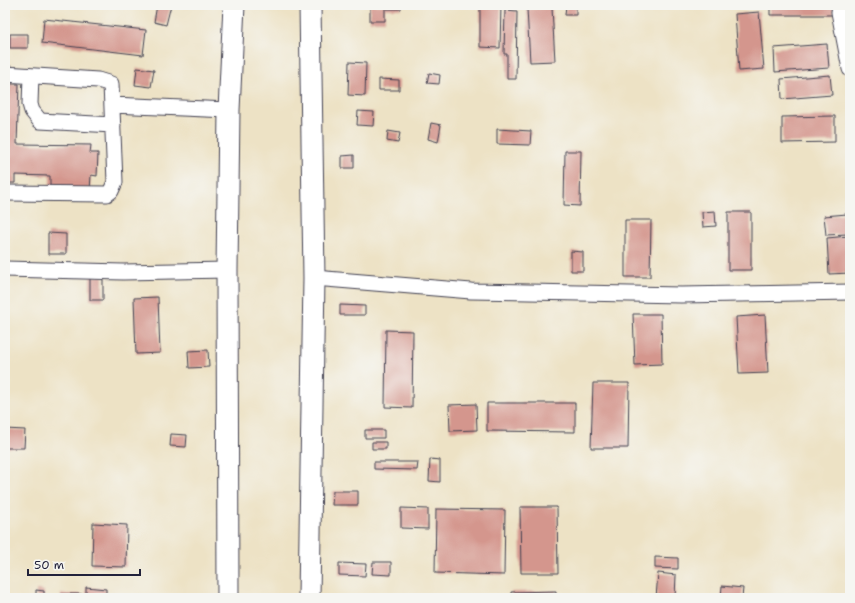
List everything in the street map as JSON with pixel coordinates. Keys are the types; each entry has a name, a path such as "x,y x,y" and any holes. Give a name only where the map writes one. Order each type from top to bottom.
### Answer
{"highway":[{"path":"228,598 228,110 234,5"},
{"path":"309,598 314,278 310,5"}],"street":[{"path":"840,5 839,12 850,69"},
{"path":"5,74 98,80 111,84 115,182 111,191 107,194 5,192"},
{"path":"31,76 30,104 32,111 40,121 113,125"},
{"path":"112,105 228,110"},
{"path":"5,269 123,272 227,270"},
{"path":"314,278 472,291 681,295 850,292"}],"building":[{"path":"157,5 171,5 166,25 154,22"},
{"path":"370,5 401,5 401,9 385,9 385,21 370,21"},
{"path":"480,5 501,5 500,48 480,47"},
{"path":"566,5 576,5 576,15 565,15"},
{"path":"770,5 834,5 834,15 770,15"},
{"path":"552,8 555,61 530,62 527,9"},
{"path":"505,10 517,11 516,79 507,79 507,54 504,54"},
{"path":"759,12 764,69 739,71 735,14"},
{"path":"44,19 146,30 143,55 42,43"},
{"path":"10,34 28,34 28,48 10,48"},
{"path":"827,44 829,68 775,72 774,48"},
{"path":"349,62 366,63 365,96 348,95"},
{"path":"137,68 154,70 151,87 135,85"},
{"path":"429,73 440,75 439,84 427,83"},
{"path":"830,75 832,95 782,99 781,79"},
{"path":"379,79 399,80 399,90 379,90"},
{"path":"5,84 19,84 17,144 91,145 90,153 98,153 97,176 91,175 90,190 50,189 50,176 15,175 15,183 5,183"},
{"path":"358,111 374,112 373,126 357,125"},
{"path":"835,116 835,142 782,143 782,117"},
{"path":"431,123 441,125 438,142 428,139"},
{"path":"497,129 531,131 530,145 497,144"},
{"path":"388,131 400,133 398,143 387,141"},
{"path":"565,151 581,151 580,206 564,205"},
{"path":"354,155 354,168 342,168 342,156"},
{"path":"715,211 716,226 703,227 702,212"},
{"path":"728,212 751,212 751,270 728,270"},
{"path":"847,214 848,234 826,235 824,216"},
{"path":"625,220 651,220 650,277 625,277"},
{"path":"48,233 66,234 66,254 48,254"},
{"path":"849,236 850,273 829,274 827,238"},
{"path":"571,251 583,252 583,271 571,271"},
{"path":"90,276 103,276 103,300 90,300"},
{"path":"158,297 160,353 136,354 134,298"},
{"path":"340,305 365,306 365,315 340,315"},
{"path":"633,314 661,314 662,364 635,365"},
{"path":"765,315 768,373 739,374 736,317"},
{"path":"386,330 413,331 412,408 385,407"},
{"path":"208,350 209,367 189,368 188,351"},
{"path":"593,383 629,383 628,448 591,448"},
{"path":"487,403 575,403 575,432 487,431"},
{"path":"476,404 477,430 450,431 449,405"},
{"path":"5,429 25,430 24,448 5,448"},
{"path":"365,430 384,430 384,438 365,438"},
{"path":"171,434 187,435 186,447 170,446"},
{"path":"372,442 386,442 386,449 372,449"},
{"path":"430,459 440,460 440,482 429,481"},
{"path":"374,462 418,462 417,470 374,469"},
{"path":"333,491 358,491 358,505 332,505"},
{"path":"520,507 557,507 558,573 521,573"},
{"path":"401,508 428,509 428,529 401,528"},
{"path":"436,509 505,510 504,575 435,573"},
{"path":"93,523 127,525 126,567 92,566"},
{"path":"655,557 678,558 678,569 655,568"},
{"path":"373,562 391,562 391,575 372,574"},
{"path":"339,563 366,564 365,576 339,575"},
{"path":"658,573 676,575 675,598 656,598"},
{"path":"722,586 743,588 742,598 721,598"},
{"path":"86,587 106,589 106,595 110,595 110,598 86,598"},
{"path":"36,590 44,591 44,598 36,598"},
{"path":"556,591 556,598 511,598 511,592"},
{"path":"61,594 82,594 82,598 61,598"}]}
